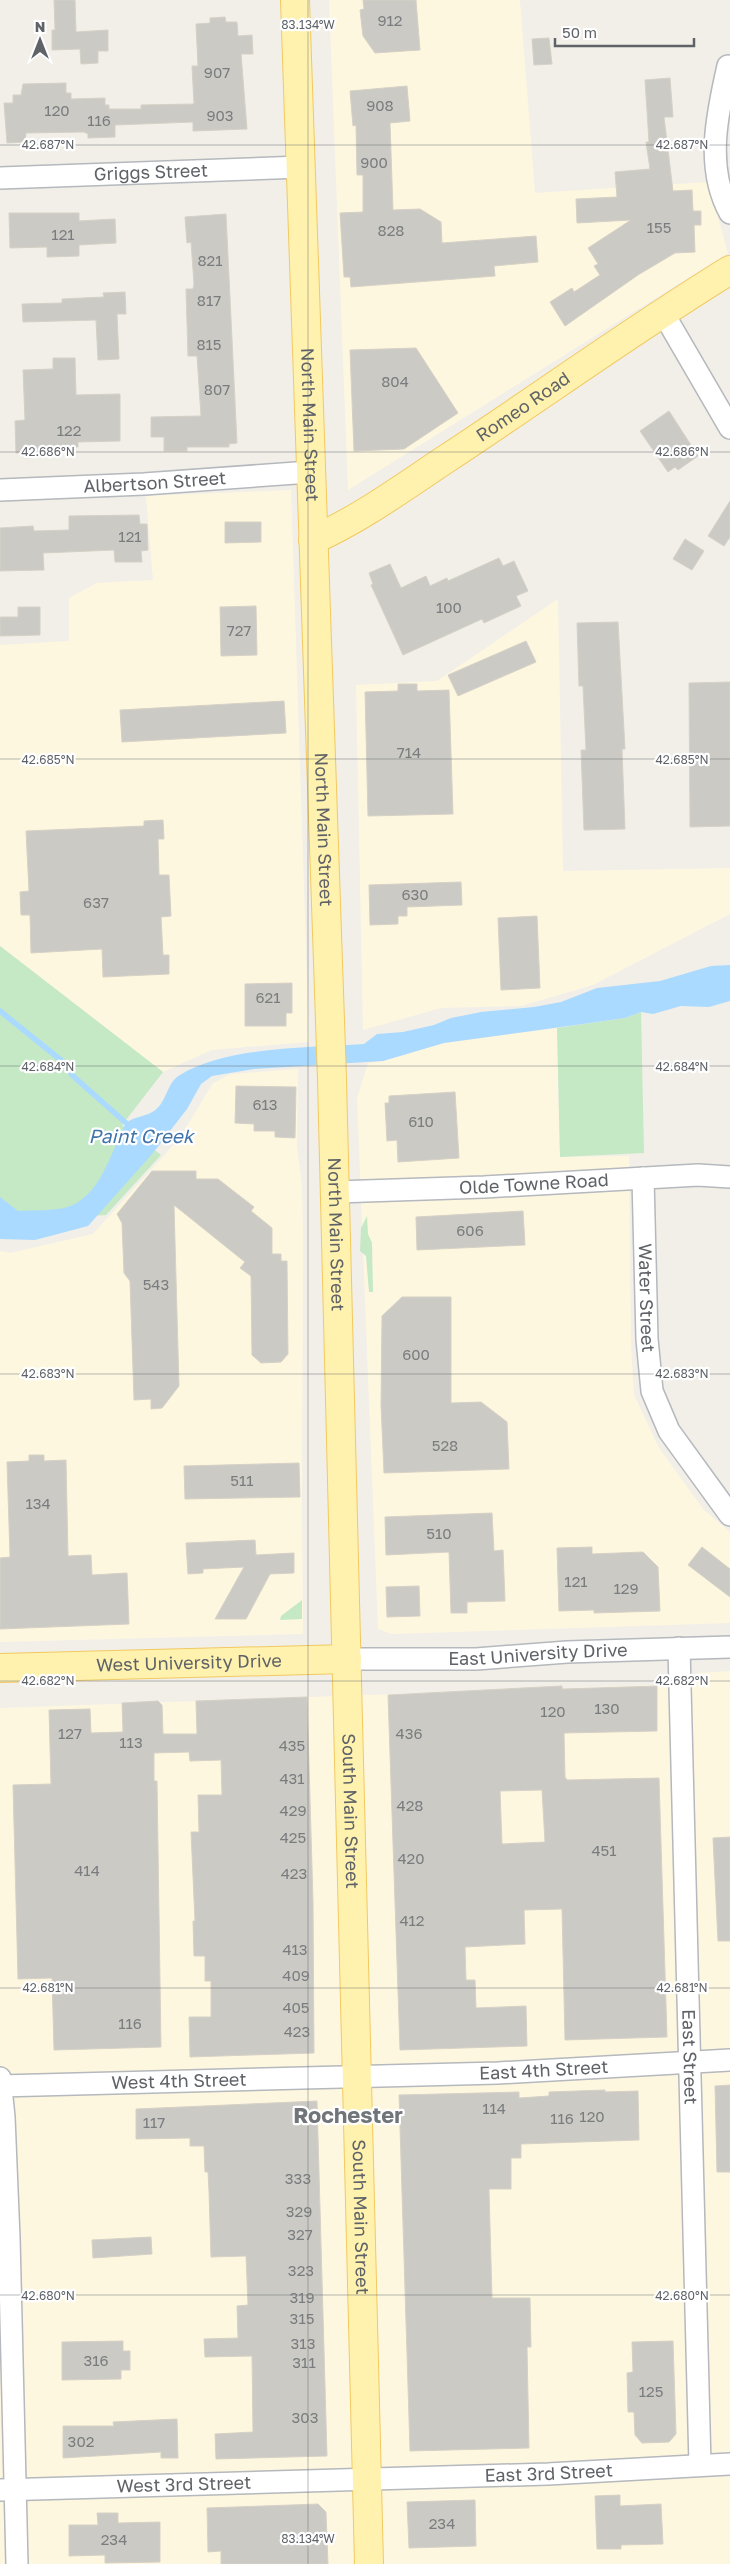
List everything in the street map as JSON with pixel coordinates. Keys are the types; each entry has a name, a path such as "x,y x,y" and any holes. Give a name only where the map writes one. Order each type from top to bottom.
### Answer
{"main road":[{"name":"North Main Street","path":"295,0 336,1192 347,1659"},
{"name":"Romeo Road","path":"313,540 345,525 504,421 662,312 730,270"},
{"name":"West University Drive","path":"0,1668 347,1659"},
{"name":"South Main Street","path":"347,1659 370,2564"}],"street":[{"path":"728,66 718,111 714,157 724,204 730,214"},
{"name":"Griggs Street","path":"0,178 301,167"},
{"path":"662,312 730,428"},
{"name":"Albertson Street","path":"0,490 144,484 310,472"},
{"name":"Olde Towne Road","path":"336,1192 484,1187 643,1178 730,1177"},
{"name":"Water Street","path":"643,1178 647,1339 652,1390 668,1431 730,1515"},
{"name":"East University Drive","path":"347,1659 465,1659 525,1654 730,1647"},
{"name":"East Street","path":"678,1648 700,2465"},
{"name":"East 4th Street","path":"357,2077 498,2073 730,2060"},
{"name":"West 4th Street","path":"0,2083 357,2077"},
{"path":"0,2083 9,2238 8,2490 16,2564"},
{"name":"East 3rd Street","path":"368,2478 548,2474 730,2464"},
{"name":"West 3rd Street","path":"8,2490 195,2486 368,2478"}],"shaded area":[{"path":"329,0 520,0 535,193 708,182 728,253 348,490"},
{"path":"291,490 309,1042 212,1050 163,1072 0,946 0,645 69,641 69,598 97,583 153,580 146,496"},
{"path":"558,599 563,871 730,868 730,914 593,985 521,1006 441,1008 363,1030 356,685 437,681"},
{"path":"557,1028 560,1157 629,1156 631,1346 634,1395 659,1448 703,1509 730,1532 730,1623 392,1634 378,1629 357,1098 368,1063 383,1061 444,1043"},
{"path":"298,1069 297,1146 302,1186 303,1236 303,1634 0,1642 0,1251 10,1253 93,1234 179,1139 213,1083 231,1074"},
{"path":"730,1671 730,2564 0,2564 0,1708 656,1685 700,1673"}],"green space":[{"path":"0,946 163,1072 122,1125 161,1155 106,1215 0,1221"},
{"path":"641,1012 644,1153 560,1157 557,1028 625,1018"},
{"path":"367,1216 368,1234 372,1243 373,1292 369,1292 366,1256 360,1251 361,1228"},
{"path":"302,1600 302,1619 280,1620 281,1616"}],"water":[{"name":"Paint Creek","path":"730,965 730,1001 709,1007 681,1006 653,1014 641,1012 625,1018 444,1043 383,1061 254,1069 212,1076 201,1084 187,1109 153,1153 88,1226 35,1240 0,1239 0,1197 18,1211 58,1209 76,1203 87,1195 103,1173 126,1123 154,1111 159,1107 175,1078 199,1066 221,1058 269,1050 364,1044 377,1034 403,1032 434,1025 451,1018 481,1012 534,1007 561,1002 597,988 660,981 711,966"}],"building":[{"path":"54,0 75,0 76,32 108,30 108,51 98,51 98,63 81,64 80,49 52,50 52,30 55,30"},
{"path":"363,0 416,0 420,50 375,53 363,36 360,10 364,9"},
{"path":"225,17 226,22 237,22 238,36 252,35 253,54 241,54 247,129 193,131 193,122 115,125 115,137 88,138 88,134 84,132 26,133 25,142 7,143 4,103 13,103 13,95 21,95 23,84 66,83 66,93 71,93 71,99 105,98 105,105 109,105 109,109 141,109 141,105 194,104 192,66 198,66 196,24 210,23 210,18"},
{"path":"549,38 552,64 534,65 532,39"},
{"path":"670,78 673,117 664,117 673,191 692,190 693,211 701,211 701,225 694,225 695,252 675,253 638,275 565,326 550,302 572,288 574,292 600,275 594,266 598,264 588,248 631,220 577,223 576,199 617,197 615,172 650,169 646,142 649,142 645,80"},
{"path":"407,86 410,121 390,123 393,210 420,209 441,222 442,243 536,236 538,262 494,266 495,276 351,287 350,277 344,277 340,213 363,212 363,175 357,175 356,125 353,126 350,91"},
{"path":"9,213 79,213 79,221 115,219 116,243 79,245 79,256 47,257 47,247 10,248"},
{"path":"226,214 237,443 229,444 229,447 187,447 187,451 164,451 164,437 151,437 151,417 201,416 197,356 188,356 186,289 193,289 194,284 191,242 187,243 185,217"},
{"path":"125,292 126,314 117,314 119,359 98,360 96,320 23,322 22,304 62,303 62,299 104,297 103,293"},
{"path":"416,348 458,413 404,449 354,451 350,350"},
{"path":"53,358 75,358 76,395 120,394 120,441 78,442 78,447 74,447 74,451 41,452 41,457 25,458 25,452 16,453 15,421 25,420 23,370 53,369"},
{"path":"669,411 698,456 678,470 675,467 668,472 640,431"},
{"path":"730,501 730,537 724,546 708,536"},
{"path":"139,515 140,524 147,524 148,550 141,551 142,562 115,562 114,550 43,553 44,570 0,571 0,528 33,526 34,531 69,530 69,516"},
{"path":"225,522 261,522 261,542 225,543"},
{"path":"685,539 704,551 692,570 673,559"},
{"path":"499,558 503,566 514,561 528,591 516,596 521,606 484,623 482,619 403,655 371,585 373,584 369,573 390,564 401,588 426,576 430,586 447,578 448,581"},
{"path":"256,606 257,655 221,656 220,607"},
{"path":"18,607 40,607 40,635 0,636 0,617 18,617"},
{"path":"618,622 625,749 622,749 625,829 584,830 581,750 586,750 583,686 579,686 577,623"},
{"path":"526,641 536,662 458,696 448,675"},
{"path":"730,682 730,826 690,827 689,683"},
{"path":"398,684 417,684 417,691 449,690 453,814 368,816 365,692 398,691"},
{"path":"284,701 286,733 122,742 120,710"},
{"path":"163,820 164,839 158,839 159,875 169,875 171,916 161,917 163,955 169,955 169,974 103,977 102,949 31,953 30,915 21,915 20,892 29,891 26,831 144,826 144,821"},
{"path":"461,882 462,905 407,907 407,916 398,916 398,924 370,925 369,885"},
{"path":"537,916 540,988 501,990 498,918"},
{"path":"292,983 292,1013 286,1013 286,1026 245,1026 245,984"},
{"path":"236,1086 296,1087 295,1138 275,1137 275,1131 254,1131 254,1124 235,1123"},
{"path":"455,1092 459,1158 398,1162 397,1140 387,1141 385,1103 389,1103 389,1096"},
{"path":"152,1171 196,1171 196,1179 218,1179 254,1207 251,1211 272,1228 272,1254 281,1254 281,1261 287,1261 288,1354 281,1362 261,1363 252,1355 251,1276 240,1268 245,1262 174,1205 179,1386 162,1408 151,1409 151,1399 134,1400 130,1281 124,1273 122,1223 117,1214"},
{"path":"523,1211 525,1245 417,1250 416,1217"},
{"path":"402,1297 451,1297 451,1403 481,1402 507,1422 509,1469 384,1473 381,1405 382,1316"},
{"path":"29,1455 44,1455 44,1461 66,1460 68,1556 91,1555 92,1575 127,1573 129,1624 0,1629 0,1558 10,1557 7,1462 29,1461"},
{"path":"299,1463 300,1497 185,1499 184,1466"},
{"path":"492,1513 494,1551 503,1550 505,1601 467,1602 467,1613 451,1613 449,1552 386,1555 385,1517"},
{"path":"255,1540 256,1555 294,1553 294,1573 270,1574 246,1619 215,1619 244,1567 203,1569 203,1573 188,1574 186,1543"},
{"path":"592,1547 592,1554 643,1552 658,1567 660,1611 594,1613 594,1610 559,1611 557,1548"},
{"path":"702,1547 730,1569 730,1597 688,1565"},
{"path":"419,1586 420,1616 387,1617 386,1587"},
{"path":"562,1686 562,1689 657,1686 657,1731 564,1733 565,1777 567,1780 659,1778 667,2037 565,2040 562,1909 524,1910 525,1944 465,1947 466,1980 475,1980 476,2008 526,2006 527,2046 400,2050 388,1695","holes":["542,1790 545,1842 502,1844 500,1791"]},
{"path":"307,1697 313,1901 314,2053 190,2057 189,2017 211,2017 211,1981 205,1981 205,1956 194,1956 193,1921 195,1921 191,1832 199,1832 198,1795 222,1795 221,1760 190,1761 189,1752 154,1753 154,1781 157,1781 161,2047 54,2050 52,1978 18,1979 13,1785 51,1784 49,1710 90,1709 91,1733 123,1732 122,1703 158,1701 162,1705 163,1734 197,1734 196,1701"},
{"path":"730,1837 730,1941 718,1941 713,1838"},
{"path":"730,2085 730,2172 717,2172 715,2086"},
{"path":"605,2090 605,2092 638,2091 639,2140 521,2144 521,2158 511,2158 511,2189 489,2189 492,2298 530,2298 531,2347 527,2347 529,2448 410,2451 399,2095 519,2092 519,2098 549,2096 549,2092"},
{"path":"317,2101 327,2456 216,2459 215,2434 253,2432 252,2356 205,2357 204,2339 238,2338 237,2306 248,2305 246,2256 211,2257 208,2172 205,2172 204,2146 190,2146 190,2138 136,2139 136,2109"},
{"path":"151,2237 152,2254 93,2258 92,2240"},
{"path":"123,2341 123,2351 130,2351 130,2370 121,2370 121,2379 62,2380 62,2342"},
{"path":"673,2341 676,2434 669,2442 642,2443 635,2435 634,2412 628,2412 627,2373 633,2372 632,2342"},
{"path":"177,2419 178,2458 161,2458 161,2452 63,2458 63,2426 114,2426 113,2422"},
{"path":"620,2495 620,2506 661,2504 663,2544 621,2545 621,2549 597,2549 595,2496"},
{"path":"475,2500 476,2546 409,2548 407,2502"},
{"path":"318,2504 326,2512 328,2564 221,2564 221,2551 208,2552 207,2508"},
{"path":"97,2513 118,2513 118,2523 160,2522 160,2562 105,2563 105,2555 69,2556 69,2525 98,2525"}],"waterway":[{"path":"0,1011 62,1061 73,1076 126,1123"}],"district":[{"name":"Rochester","path":"348,2115"}]}
